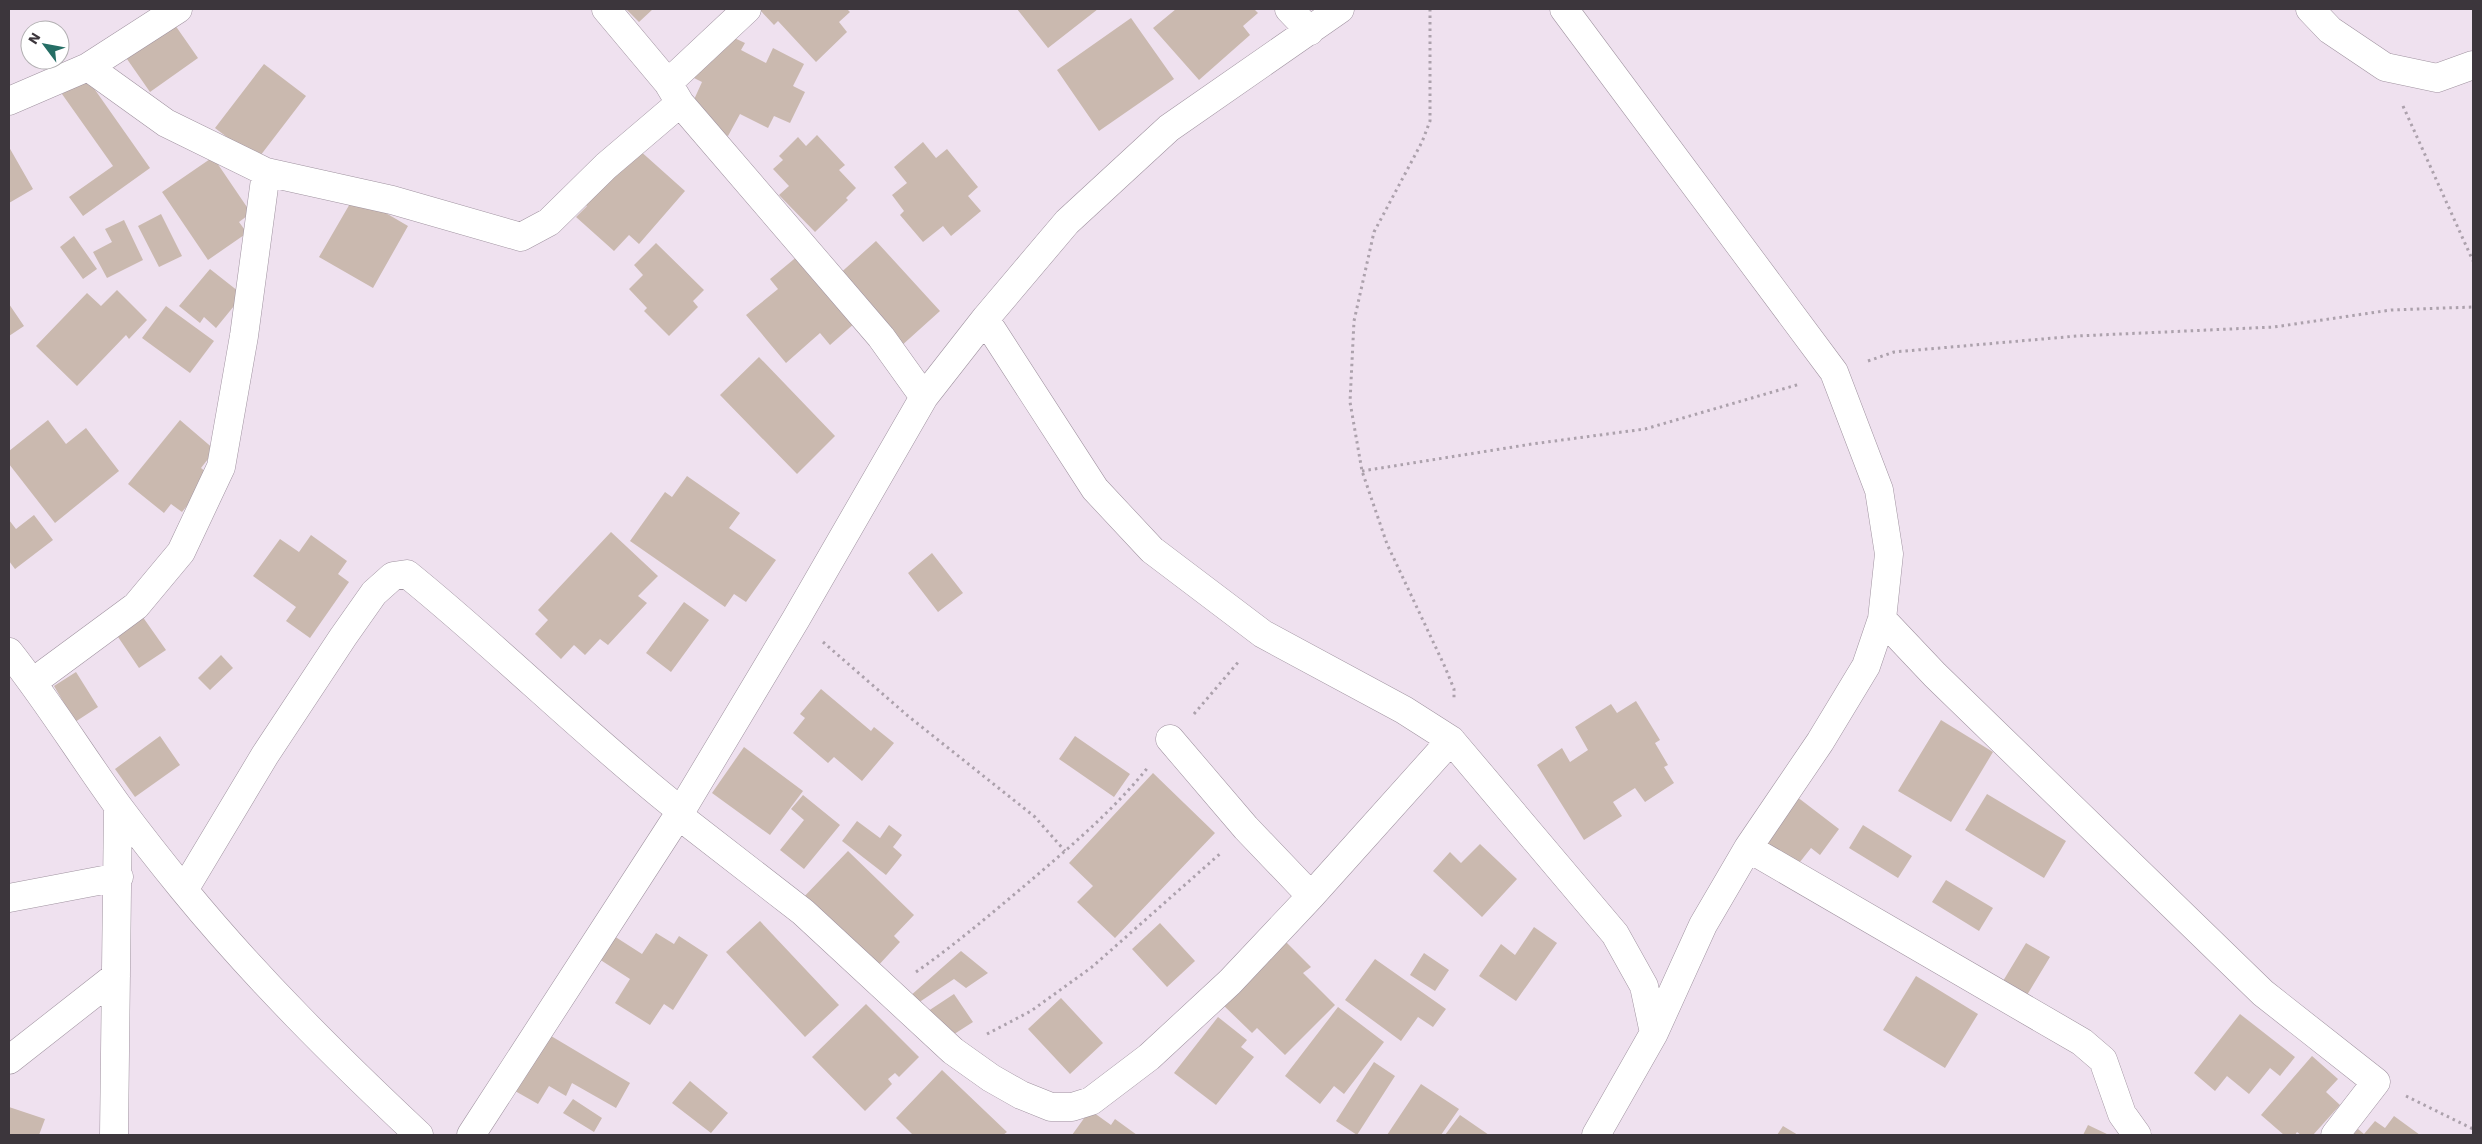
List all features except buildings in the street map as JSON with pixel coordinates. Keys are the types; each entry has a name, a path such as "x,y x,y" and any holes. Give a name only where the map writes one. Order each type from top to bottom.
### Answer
{"street":[{"path":"9,102 88,67 178,9"},
{"path":"606,9 674,93 875,330 924,398"},
{"path":"88,67 166,123 266,172 392,200 521,237 549,222 606,166 748,9"},
{"path":"1289,9 1310,32"},
{"path":"471,1135 679,813 796,618 924,398 985,319 1067,222 1169,128 1310,32 1340,9"},
{"path":"1564,9 1834,372 1879,490 1889,554 1882,619 1866,666 1748,848 1703,925 1654,1033 1596,1135"},
{"path":"2310,9 2330,30 2385,67 2437,78 2473,65"},
{"path":"33,682 136,606 181,552 221,467 244,336 266,172"},
{"path":"985,319 1095,489 1152,550 1263,634 1404,710 1451,740 1615,934 1644,986 1654,1033"},
{"path":"184,890 265,754 374,593 393,576 407,574 625,767 679,813 803,912 953,1051 991,1078 1021,1095 1051,1107 1072,1107 1091,1100 1149,1057 1230,982 1311,896 1451,740"},
{"path":"1882,619 1962,702 2263,993 2376,1082 2335,1135"},
{"path":"9,652 33,682 118,806 184,890 246,962 361,1081 419,1135"},
{"path":"1170,739 1246,828 1311,896"},
{"path":"114,1135 119,878 118,806"},
{"path":"1748,848 2082,1042 2103,1060 2122,1114 2137,1135"},
{"path":"9,898 119,878"},
{"path":"9,1060 116,976"}],"path":[{"path":"1430,9 1432,66 1430,121 1422,142 1374,232 1354,321 1350,402 1362,471 1387,544 1454,689 1451,740"},
{"path":"2385,67 2473,261"},
{"path":"1362,471 1532,444 1645,429 1771,394 1894,352 2077,336 2274,327 2391,310 2473,307"},
{"path":"796,618 908,716 1035,817 1065,851"},
{"path":"889,990 953,946 1065,851 1127,794 1170,739 1263,634"},
{"path":"953,1051 1031,1012 1092,968 1200,873 1246,828"},
{"path":"2376,1082 2473,1130"}]}
